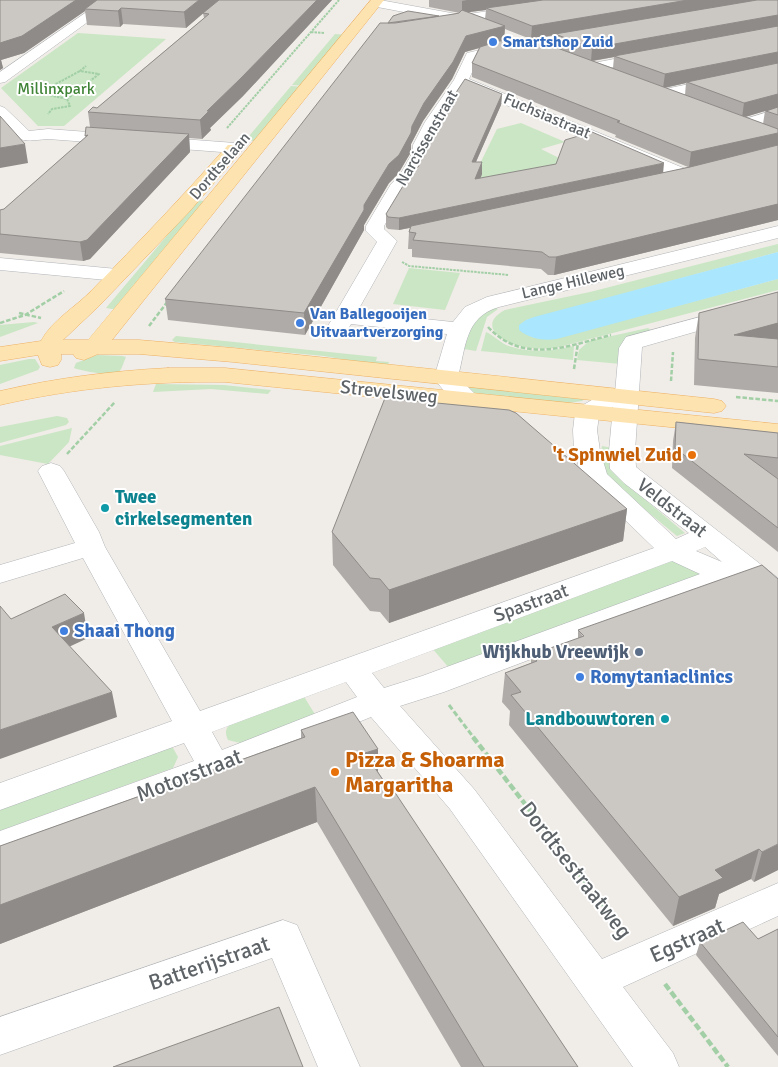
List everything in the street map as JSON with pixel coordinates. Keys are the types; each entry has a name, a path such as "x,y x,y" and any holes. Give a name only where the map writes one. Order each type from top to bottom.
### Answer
{"main road":[{"path":"308,63 369,1"},
{"name":"Dordtselaan","path":"0,388 56,369 95,346 369,1"},
{"name":"Dordtselaan","path":"49,347 55,335 92,302 183,208 240,142"},
{"name":"Dordtselaan","path":"10,352 69,321"},
{"path":"112,326 116,336 130,345 139,347"},
{"name":"Strevelsweg","path":"10,352 49,347 95,346 139,347 233,355 446,378 778,432"},
{"path":"49,347 49,358 56,369 86,381"},
{"name":"Strevelsweg","path":"0,398 86,381 171,375 225,375 587,413 626,407 778,412"}],"street":[{"path":"0,79 111,0"},
{"path":"431,27 586,0"},
{"path":"369,1 464,21 485,28"},
{"name":"Narcissenstraat","path":"461,330 340,324 376,259 396,239 375,231 375,226 400,184 407,178 421,152 421,145 433,122 461,80 472,56 512,46 603,32"},
{"path":"502,35 553,55"},
{"path":"588,68 669,52"},
{"path":"571,61 615,78"},
{"path":"660,95 778,70"},
{"name":"Fuchsiastraat","path":"461,80 696,174 661,182"},
{"path":"642,88 687,105"},
{"path":"0,111 17,135 48,134 240,142"},
{"path":"763,133 736,123 778,114"},
{"name":"Lange Hilleweg","path":"446,378 466,317 473,310 498,300 778,232"},
{"path":"0,264 117,275"},
{"path":"626,407 630,348 634,342 778,302"},
{"path":"446,378 470,401"},
{"name":"Veldstraat","path":"626,407 622,452 623,468 645,489 708,535 745,568 778,592"},
{"name":"Veldstraat","path":"587,413 585,430 587,451 595,477 674,551 717,570 745,568"},
{"path":"51,471 85,532 91,548 135,623 214,767"},
{"name":"Spastraat","path":"352,668 674,551 708,535"},
{"path":"0,574 91,548"},
{"name":"Motorstraat","path":"0,846 214,767 377,702 433,684 745,568"},
{"path":"0,797 352,668 377,702 462,799 658,1067"},
{"name":"Egstraat","path":"595,981 778,899"},
{"name":"Batterijstraat","path":"0,1036 283,937 340,1067"}],"path":[{"path":"19,91 52,86 86,66"},
{"path":"27,91 67,99 99,74 80,71"},
{"path":"17,135 38,126 52,109 70,106 67,99"},
{"path":"376,259 400,261 409,266 517,276"},
{"path":"0,323 25,315 53,299 88,272"},
{"path":"19,313 25,315"},
{"path":"488,327 503,342 523,348 550,350 620,332"},
{"path":"670,382 675,330"},
{"path":"574,372 578,343"},
{"path":"51,471 121,396"},
{"name":"Dordtsestraatweg","path":"433,684 728,1067"}],"green space":[{"name":"Millinxpark","path":"78,33 166,39 64,126 38,126 1,88"},
{"path":"335,34 347,35 304,86 292,85"},
{"path":"291,86 304,87 258,141 245,141"},
{"path":"521,123 565,142 541,149 561,159 568,168 469,186 497,129"},
{"path":"197,200 209,202 119,310 106,308"},
{"path":"778,244 778,252 526,320 531,337 553,339 778,279 778,290 555,348 542,349 513,344 500,337 492,327 493,321 505,310 590,292"},
{"path":"409,268 460,273 445,310 393,304"},
{"path":"493,306 498,309 487,317 476,351 464,349 474,319"},
{"path":"38,323 0,337 0,325"},
{"path":"648,328 652,331 621,364 577,360 579,350 589,341"},
{"path":"486,332 506,345 523,350 549,350 574,346 573,360 481,351"},
{"path":"176,336 377,357 376,361 389,362 387,367 324,356 175,342 172,340"},
{"path":"97,355 126,357 120,371 115,373 97,373 74,368 76,363"},
{"path":"35,359 40,367 38,370 0,384 0,365"},
{"path":"156,384 224,385 271,390 268,394 211,389 153,392"},
{"path":"462,386 585,398 582,401 568,403 476,395"},
{"path":"57,416 67,418 69,422 66,425 0,443 0,427"},
{"path":"72,428 69,442 48,464 0,455 0,446"},
{"path":"602,446 612,448 609,466 617,476 685,533 677,536 604,476 599,462"},
{"path":"678,559 703,575 450,669 431,647"},
{"path":"303,695 316,716 240,743 228,740 226,730 233,721"},
{"path":"160,747 173,748 178,757 173,768 0,831 0,806"}],"water":[{"path":"778,252 778,279 557,339 537,339 519,330 519,325 534,317"}],"building":[{"path":"0,0 76,0 22,36 0,43"},
{"path":"97,0 199,0 184,12 121,8 118,11 85,9"},
{"path":"219,0 317,0 200,120 88,112 93,107 97,108 209,14 203,13"},
{"path":"543,0 688,0 532,26 486,8"},
{"path":"757,0 778,0 778,15 592,48 555,34"},
{"path":"462,10 505,26 466,36 453,62 424,103 399,155 389,164 364,205 364,210 304,313 165,299 380,23 395,23 454,14"},
{"path":"408,11 439,16 388,23 393,16"},
{"path":"778,26 778,52 665,74 614,56"},
{"path":"530,38 778,129 778,133 691,152 617,122 620,121 472,63 480,47 499,41"},
{"path":"778,63 778,94 744,103 687,82"},
{"path":"465,79 502,94 472,162 482,162 475,179 556,164 565,140 592,132 664,163 399,218 388,217 386,214 409,176 418,167 431,141 431,134"},
{"path":"778,107 778,115 766,111"},
{"path":"0,116 25,144 0,148"},
{"path":"86,127 189,134 87,240 80,242 0,234 0,210 4,209 88,135 85,136"},
{"path":"778,145 778,204 556,257 549,257 542,252 413,240 416,233 409,232 411,226 690,167"},
{"path":"778,292 778,323 734,335 778,339 778,367 698,359 699,313"},
{"path":"385,398 509,410 516,413 627,509 389,590 380,579 370,578 332,532"},
{"path":"676,422 778,433 778,458 744,454 778,479 778,528 675,448"},
{"name":"Landbouwtoren","path":"762,565 778,579 778,844 762,852 759,849 715,870 723,878 679,897 511,695 521,692 505,673 537,661 531,655 584,636 578,630"},
{"path":"65,594 84,613 52,627 112,692 0,730 0,606 11,619"},
{"path":"353,712 378,749 365,753 389,789 392,788 578,1067 484,1067 315,787 0,905 0,846 305,737 301,730"},
{"path":"743,922 758,939 778,929 778,1037 700,942"},
{"path":"279,1007 303,1067 113,1067"}],"place":[{"name":"Smartshop Zuid","path":"493,42"},
{"name":"Van Ballegooijen Uitvaartverzorging","path":"300,323"},
{"name":"'t Spinwiel Zuid","path":"692,455"},
{"name":"Twee cirkelsegmenten","path":"105,508"},
{"name":"Shaai Thong","path":"64,631"},
{"name":"Wijkhub Vreewijk","path":"639,652"},
{"name":"Romytaniaclinics","path":"580,677"},
{"name":"Landbouwtoren","path":"665,719"},
{"name":"Pizza & Shoarma Margaritha","path":"335,772"}]}
